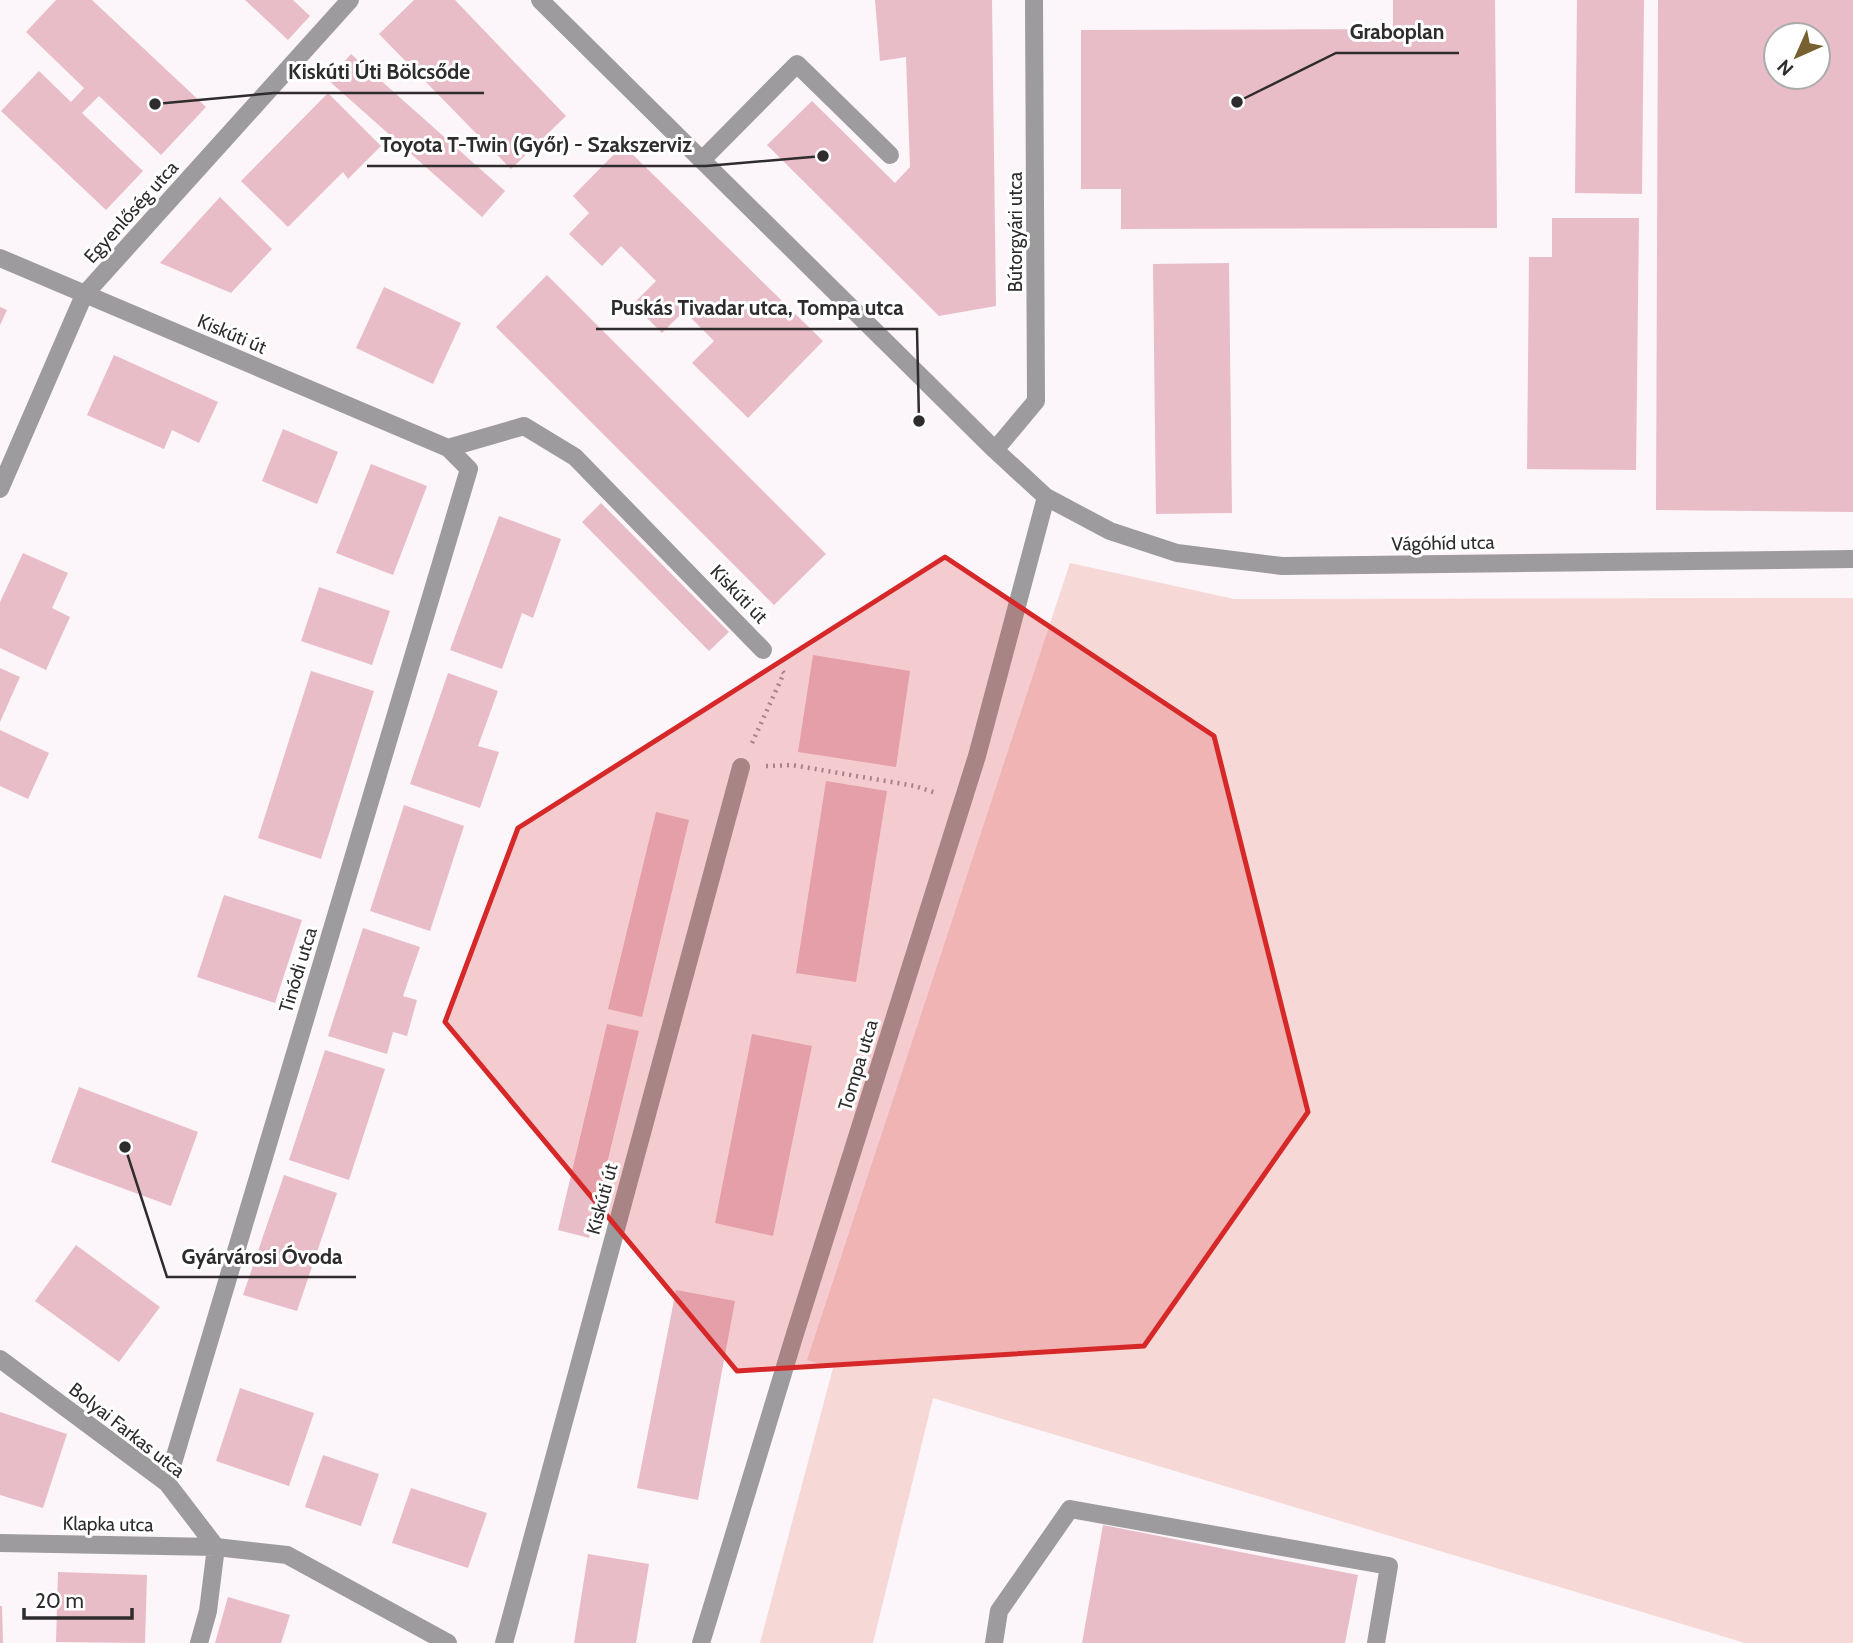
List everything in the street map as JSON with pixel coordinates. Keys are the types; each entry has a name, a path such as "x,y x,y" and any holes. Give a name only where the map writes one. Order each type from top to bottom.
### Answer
{"street":[{"name":"Egyenlőség utca","path":"0,489 85,295 350,0"},
{"name":"Vágóhíd utca","path":"540,0 995,450 1046,497 1110,531 1178,553 1282,566 1853,559"},
{"name":"Bútorgyári utca","path":"995,450 1036,401 1034,0"},
{"path":"702,160 797,64 890,155"},
{"name":"Kiskúti út","path":"0,258 448,448 470,469"},
{"name":"Kiskúti út","path":"448,448 524,426 575,457 763,650"},
{"name":"Tinódi utca","path":"167,1483 470,469"},
{"name":"Tompa utca","path":"701,1643 794,1337 977,756 1046,497"},
{"name":"Kiskúti út","path":"504,1643 741,767"},
{"name":"Bolyai Farkas utca","path":"0,1359 167,1483 216,1546"},
{"path":"994,1643 999,1611 1070,1509 1389,1566 1376,1643"},
{"name":"Klapka utca","path":"0,1543 216,1546"},
{"path":"199,1643 208,1611 216,1546 287,1555 448,1643"}],"path":[{"path":"763,650 784,673 741,767 792,765 915,786 962,802"}],"highlighted area":[{"path":"945,557 1214,736 1308,1112 1144,1346 737,1371 445,1022 518,828"}],"shaded area":[{"path":"1070,563 1234,599 1853,598 1853,1643 1745,1643 933,1398 873,1643 760,1643 833,1368 807,1360"}],"building":[{"path":"56,0 92,0 206,107 161,155 99,96 82,113 143,171 106,210 1,111 39,71 71,102 84,88 26,32"},
{"path":"245,0 293,0 310,16 288,40"},
{"path":"414,0 455,0 566,116 511,169 379,34"},
{"path":"875,0 992,0 996,306 939,316 767,145 812,101 895,183 910,167 906,57 880,61"},
{"path":"1393,0 1495,0 1497,228 1121,229 1121,189 1081,189 1081,30 1393,29"},
{"path":"1577,0 1644,0 1642,194 1575,193"},
{"path":"1658,0 1853,0 1853,512 1656,510"},
{"path":"351,54 505,191 482,217 328,80"},
{"path":"328,93 381,146 348,179 343,172 288,227 241,181"},
{"path":"623,145 823,341 748,418 692,363 714,341 684,311 662,333 633,304 656,281 621,246 602,266 569,234 589,213 573,196"},
{"path":"220,197 272,249 231,293 160,263"},
{"path":"1552,218 1639,218 1636,470 1527,469 1529,257 1552,257"},
{"path":"1229,263 1232,513 1156,514 1153,264"},
{"path":"547,275 826,554 774,605 496,327"},
{"path":"384,287 461,323 433,384 356,348"},
{"path":"0,307 7,310 0,325"},
{"path":"114,355 218,402 199,443 172,430 164,449 87,415"},
{"path":"283,429 338,452 317,504 262,481"},
{"path":"371,464 427,486 393,575 336,553"},
{"path":"601,503 729,632 709,651 582,522"},
{"path":"499,516 561,539 533,618 522,613 502,669 450,650"},
{"path":"23,553 68,573 52,608 70,617 46,670 0,648 0,602"},
{"path":"319,587 390,611 372,665 301,641"},
{"path":"813,655 910,671 896,767 798,752"},
{"path":"0,668 20,677 0,722"},
{"path":"311,671 374,691 321,859 258,838"},
{"path":"448,673 498,691 478,746 499,752 480,808 410,784"},
{"path":"0,730 49,753 28,799 0,786"},
{"path":"826,781 887,791 856,982 796,973"},
{"path":"404,805 464,826 430,931 370,911"},
{"path":"656,812 689,820 642,1017 608,1009"},
{"path":"224,895 302,920 275,1003 197,977"},
{"path":"363,928 420,947 403,996 417,1000 407,1036 393,1032 387,1054 328,1036"},
{"path":"607,1024 639,1031 589,1238 558,1230"},
{"path":"752,1034 812,1046 773,1236 715,1223"},
{"path":"325,1050 385,1069 349,1180 289,1160"},
{"path":"79,1087 198,1132 171,1206 51,1162"},
{"path":"284,1175 337,1193 297,1311 243,1295"},
{"path":"76,1245 160,1307 119,1362 35,1301"},
{"path":"676,1290 735,1301 698,1500 637,1488"},
{"path":"240,1388 314,1413 289,1486 216,1461"},
{"path":"0,1412 67,1434 43,1508 0,1495"},
{"path":"323,1455 379,1474 361,1526 305,1507"},
{"path":"411,1488 487,1513 468,1568 392,1543"},
{"path":"1103,1525 1358,1575 1345,1643 1082,1643"},
{"path":"588,1554 649,1564 636,1643 574,1643"},
{"path":"58,1572 147,1575 145,1643 56,1642"},
{"path":"228,1597 290,1615 281,1643 215,1643"},
{"path":"2,1606 3,1643 0,1643"}],"place":[{"name":"Graboplan","path":"1237,102"},
{"name":"Kiskúti Úti Bölcsőde","path":"155,104"},
{"name":"Toyota T-Twin (Győr) - Szakszerviz","path":"823,156"},
{"name":"Puskás Tivadar utca, Tompa utca","path":"919,421"},
{"name":"Gyárvárosi Óvoda","path":"125,1147"}]}
